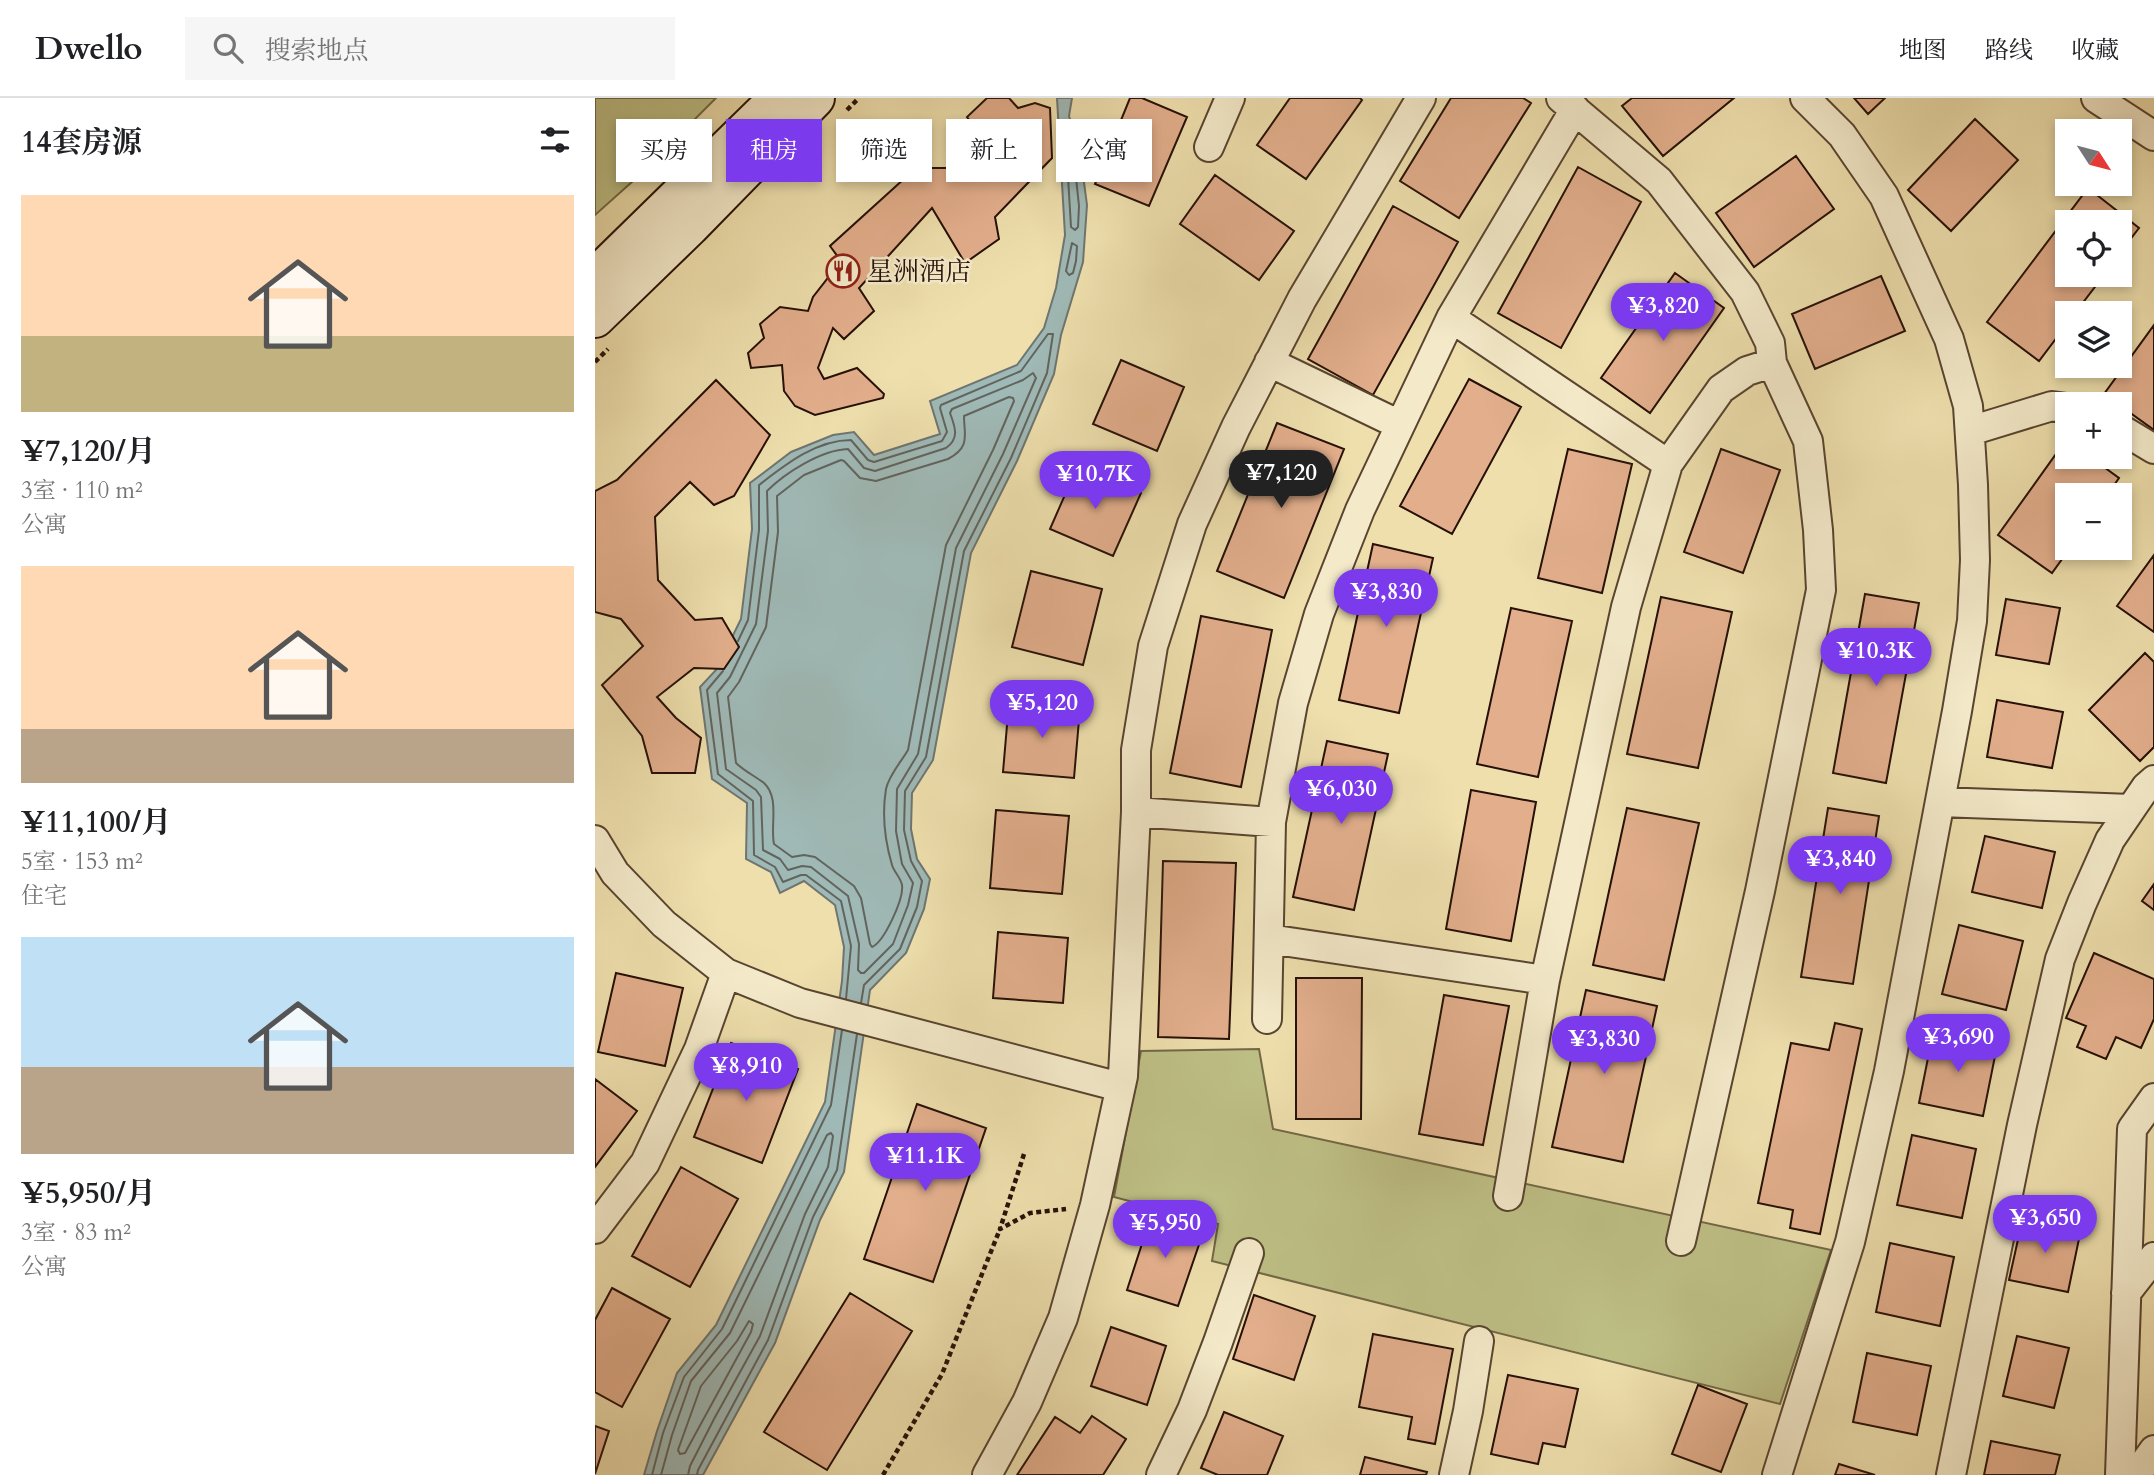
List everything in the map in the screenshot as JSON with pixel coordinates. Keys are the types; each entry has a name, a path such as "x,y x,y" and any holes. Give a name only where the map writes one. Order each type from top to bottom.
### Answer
{"main road":[{"path":"595,278 779,98"},
{"path":"595,317 690,226 815,98"}],"street":[{"path":"1209,147 1230,98"},
{"path":"987,1475 1027,1402 1063,1318 1094,1205 1123,1076 1136,811 1136,750 1153,646 1192,524 1236,427 1302,299 1421,98"},
{"path":"1777,1475 1850,1242 1889,1071 1972,621 1975,560 1968,406 1949,339 1884,196 1842,135 1805,98"},
{"path":"2096,98 2150,126"},
{"path":"1267,1019 1271,822 1293,703 1319,614 1360,510 1451,318 1568,103 1659,181 1745,292 1770,343 1772,363 1808,441 1818,530 1821,590 1760,891 1681,1241"},
{"path":"1451,318 1668,464"},
{"path":"1269,362 1400,425"},
{"path":"1508,1196 1545,980 1626,607 1668,464 1721,389 1747,372 1772,363"},
{"path":"1970,431 2055,406"},
{"path":"2132,436 2154,449"},
{"path":"1951,1475 2019,1137 2060,959 2110,840 2154,779"},
{"path":"1940,802 2131,809"},
{"path":"1136,811 1271,822"},
{"path":"595,840 615,873 664,924 726,973 800,1003 1120,1087"},
{"path":"1269,939 1545,980"},
{"path":"595,1229 645,1163 699,1049 726,973"},
{"path":"2120,1475 2126,1293 2143,1136 2154,1098"},
{"path":"1161,1475 1196,1399 1249,1253"},
{"path":"2126,1293 2154,1257"},
{"path":"1454,1475 1479,1341"},
{"path":"2136,1475 2154,1450"}],"path":[{"path":"883,1475 942,1374 1000,1229 1024,1154"},
{"path":"1000,1229 1030,1213 1094,1205"}],"green space":[{"path":"595,98 716,98 695,119 616,119 616,182 632,182 595,215"},
{"path":"1259,1049 1273,1129 1831,1250 1780,1404 1212,1261 1218,1224 1114,1197 1141,1051"}],"water":[{"path":"1057,98 1072,98 1070,119 1058,119"},
{"path":"1062,182 1084,182 1087,205 1083,262 1061,335 1054,374 1017,461 971,553 933,760 912,793 911,829 917,859 930,879 924,909 906,953 870,990 844,1172 820,1220 775,1343 703,1475 644,1475 677,1373 716,1325 825,1102 842,981 844,947 835,905 804,881 780,893 771,872 746,859 747,803 712,779 700,687 716,670 741,619 752,529 750,483 791,452 833,435 854,432 874,455 940,434 930,401 1017,365 1044,328 1056,288 1065,235"}],"building":[{"path":"987,98 1009,98 1018,108 1035,103 1050,108 1052,158 1042,168 1042,119 967,117"},
{"path":"1130,98 1142,98 1187,117 1149,206 1095,184 1152,182 1152,119 1121,119"},
{"path":"1290,98 1362,100 1306,179 1257,145"},
{"path":"1451,98 1523,98 1531,103 1459,218 1400,181"},
{"path":"1632,98 1734,98 1663,156 1622,106"},
{"path":"1854,98 1885,98 1868,114"},
{"path":"1975,119 2018,160 1951,231 1908,190"},
{"path":"1796,156 1834,209 1754,267 1716,213"},
{"path":"1578,167 1641,202 1561,348 1498,313"},
{"path":"932,168 946,168 946,182 1029,182 995,217 999,239 965,263 932,208 859,288 874,311 844,339 833,328 818,368 824,379 857,368 884,394 883,398 815,415 795,406 784,391 782,365 751,368 748,353 764,338 760,324 780,307 808,311 813,297 841,261 830,246 901,182 932,182"},
{"path":"1215,175 1294,231 1259,280 1180,224"},
{"path":"2082,196 2098,196 2116,210 2071,210"},
{"path":"1393,206 1458,242 1373,395 1308,359"},
{"path":"2132,223 2139,228 2132,237"},
{"path":"2055,232 2055,287 2095,287 2084,301 2055,301 2055,340 2039,361 1987,322"},
{"path":"1675,273 1724,308 1650,413 1601,378"},
{"path":"1881,276 1905,331 1815,369 1792,314"},
{"path":"2154,325 2154,430 2132,414 2132,392 2105,392 2116,378 2132,378 2132,355"},
{"path":"1121,360 1184,387 1157,451 1093,424"},
{"path":"1469,379 1521,407 1452,534 1400,506"},
{"path":"716,380 770,435 734,496 714,505 690,482 655,517 658,580 695,620 722,618 739,647 724,669 694,668 657,697 676,718 701,738 695,773 652,773 642,736 602,685 643,646 621,619 595,612 595,491 617,480"},
{"path":"1277,423 1344,449 1284,598 1217,571"},
{"path":"1568,449 1632,464 1602,593 1538,578"},
{"path":"1721,449 1780,470 1743,573 1684,552"},
{"path":"2055,455 2055,469 2107,469 2119,478 2115,483 2055,483 2055,560 2061,560 2052,573 1998,535"},
{"path":"1078,465 1141,493 1113,556 1050,529"},
{"path":"1373,544 1433,558 1399,713 1339,700"},
{"path":"2154,555 2154,632 2117,606"},
{"path":"1031,571 1102,589 1083,665 1012,647"},
{"path":"1865,594 1919,603 1886,783 1833,773"},
{"path":"1661,597 1732,612 1698,768 1627,754"},
{"path":"2006,599 2060,608 2049,664 1996,655"},
{"path":"1511,608 1572,621 1538,777 1477,764"},
{"path":"1201,616 1272,630 1241,787 1170,773"},
{"path":"2145,653 2154,662 2154,747 2140,761 2089,710"},
{"path":"1997,700 2063,712 2052,768 1987,757"},
{"path":"1009,702 1080,708 1074,778 1003,772"},
{"path":"1327,741 1388,754 1354,910 1293,897"},
{"path":"1471,790 1536,802 1511,941 1446,929"},
{"path":"1627,808 1699,823 1664,980 1593,965"},
{"path":"1828,808 1879,816 1853,984 1801,977"},
{"path":"996,810 1069,816 1062,894 990,888"},
{"path":"1985,836 2055,852 2042,908 1972,892"},
{"path":"1163,861 1236,863 1229,1039 1158,1037"},
{"path":"2154,884 2154,910 2142,901"},
{"path":"1959,925 2023,941 2006,1010 1942,994"},
{"path":"998,932 1068,938 1063,1003 993,998"},
{"path":"2094,953 2154,979 2154,1019 2141,1048 2116,1037 2106,1059 2077,1047 2086,1026 2066,1018"},
{"path":"616,973 683,988 665,1066 598,1052"},
{"path":"1296,978 1362,978 1361,1119 1296,1119"},
{"path":"1586,990 1657,1006 1623,1162 1552,1147"},
{"path":"1444,995 1509,1006 1483,1145 1419,1134"},
{"path":"1835,1023 1862,1029 1820,1234 1790,1228 1793,1210 1758,1203 1791,1043 1829,1050"},
{"path":"1933,1033 1997,1046 1983,1116 1919,1103"},
{"path":"731,1043 798,1069 762,1163 694,1137"},
{"path":"595,1079 637,1111 595,1167"},
{"path":"917,1104 986,1128 933,1282 864,1259"},
{"path":"1912,1135 1976,1149 1962,1218 1897,1205"},
{"path":"681,1167 738,1199 690,1287 632,1256"},
{"path":"1152,1213 1204,1230 1178,1306 1127,1290"},
{"path":"2023,1217 2081,1229 2068,1292 2009,1280"},
{"path":"1890,1243 1954,1257 1940,1326 1876,1312"},
{"path":"612,1288 670,1319 622,1407 595,1392 595,1320"},
{"path":"850,1293 912,1331 827,1470 764,1432"},
{"path":"1254,1295 1315,1316 1294,1380 1233,1359"},
{"path":"1111,1327 1166,1346 1147,1405 1091,1386"},
{"path":"1373,1334 1453,1349 1435,1444 1408,1439 1412,1417 1359,1407"},
{"path":"2017,1336 2069,1348 2054,1408 2003,1396"},
{"path":"1867,1353 1931,1366 1917,1435 1853,1422"},
{"path":"1508,1375 1578,1389 1565,1447 1543,1443 1538,1464 1491,1454"},
{"path":"1698,1385 1747,1404 1721,1472 1672,1454"},
{"path":"1224,1412 1283,1436 1267,1475 1218,1475 1201,1468"},
{"path":"1092,1416 1126,1439 1103,1475 1017,1475 1055,1417 1080,1433"},
{"path":"595,1426 609,1431 595,1474"},
{"path":"1991,1441 2060,1455 2055,1475 1984,1475"},
{"path":"1365,1457 1427,1472 1426,1475 1360,1475"},
{"path":"1839,1464 1875,1475 1835,1475"}],"place":[{"name":"星洲酒店","path":"843,271"}]}
